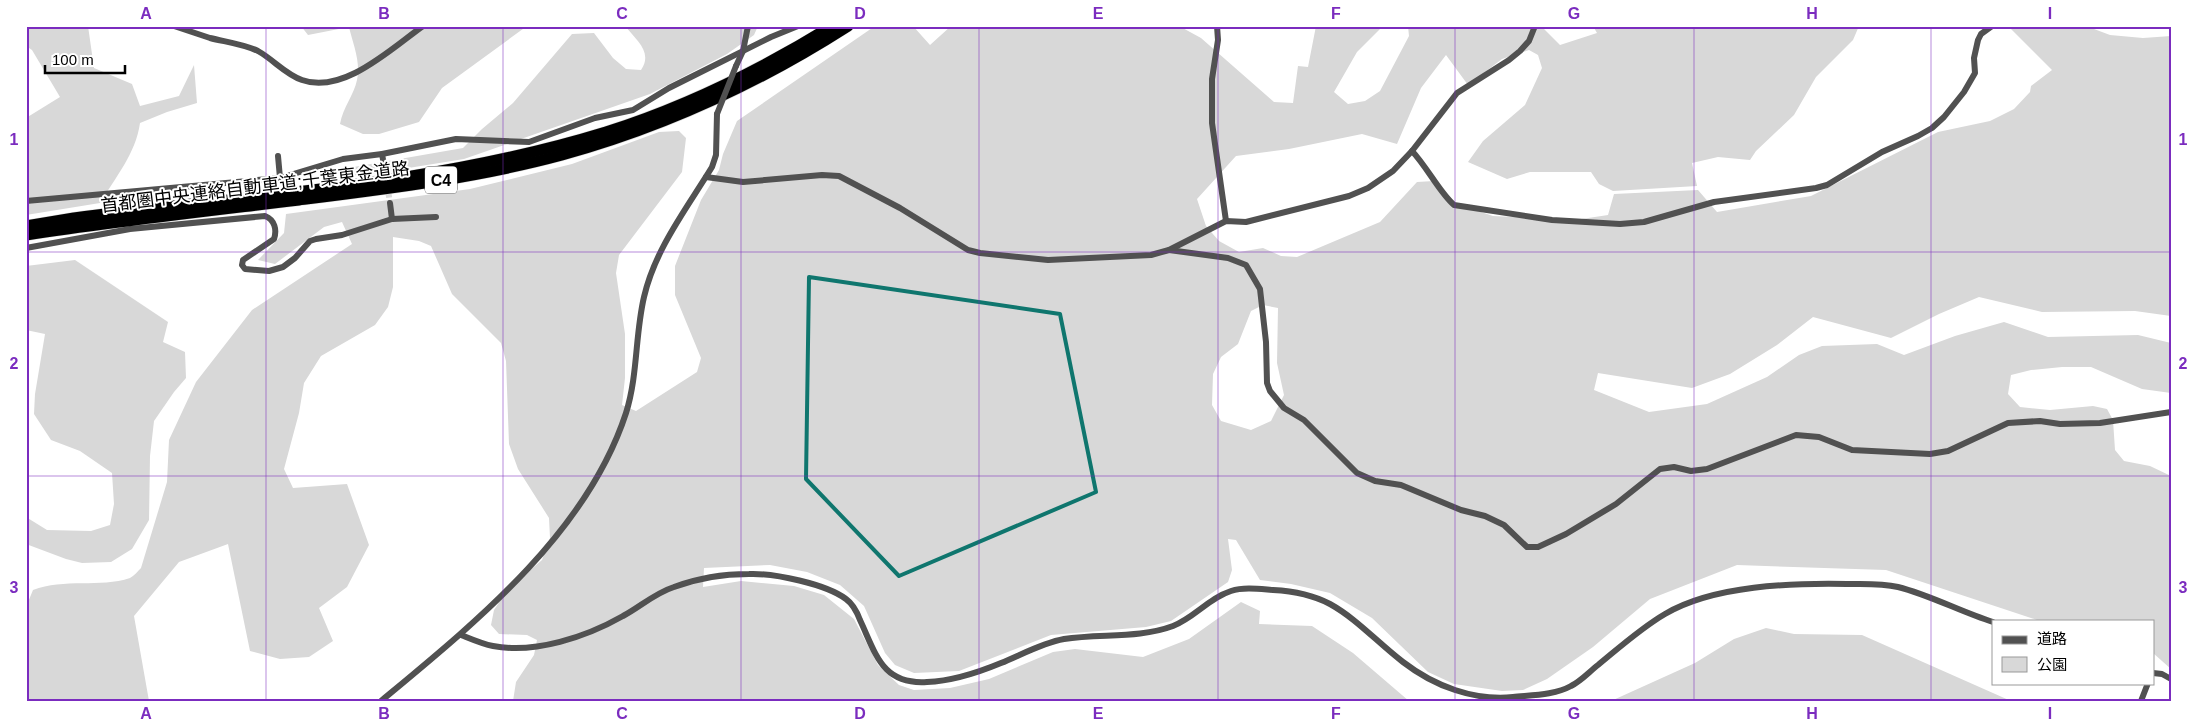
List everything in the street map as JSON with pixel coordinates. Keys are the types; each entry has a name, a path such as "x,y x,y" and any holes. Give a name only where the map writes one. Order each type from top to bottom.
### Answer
{"highway":[{"name":"首都圏中央連絡自動車道;千葉東金道路","path":"26,226 421,174 510,158 559,146 675,106 752,71 832,26"},
{"name":"首都圏中央連絡自動車道;千葉東金道路","path":"26,235 423,183 512,167 561,155 645,128 707,103 773,71 848,26"}],"street":[{"path":"174,26 247,47 259,52 293,76 304,81 322,83 337,80 363,70 422,26"},
{"path":"381,701 461,635 552,542 595,480 614,443 626,413 634,375 639,326 649,277 667,238 712,167 716,155 717,114 742,52 748,26"},
{"path":"26,201 280,178 344,159 382,154 456,139 528,142 595,118 633,110 669,88 771,36 798,26"},
{"path":"1217,26 1218,40 1212,79 1212,123 1226,222"},
{"path":"706,177 743,182 822,175 839,176 900,208 968,250 980,254 1063,260 1151,255 1169,250 1226,222 1246,222 1349,196 1382,180 1412,152 1457,93 1520,51 1528,41 1535,26"},
{"path":"1412,152 1424,165 1447,199 1454,205 1552,220 1620,224 1644,222 1714,202 1816,188 1827,185 1882,152 1918,136 1932,128 1944,117 1964,92 1975,73 1974,58 1978,40 1981,34 1992,26"},
{"path":"382,154 384,165"},
{"path":"278,156 280,178"},
{"path":"390,203 392,219"},
{"path":"26,248 130,229 265,216 274,223 276,230 274,239 243,260 242,265 245,269 269,271 288,265 310,241 342,235 392,219 436,217"},
{"path":"1169,250 1228,258 1246,265 1260,290 1270,391 1278,403 1304,420 1357,473 1374,481 1401,485 1461,510 1485,516 1504,525 1527,547 1544,545 1616,504 1660,469 1674,467 1692,471 1707,470 1796,435 1819,437 1852,450 1930,454 1948,451 2008,423 2040,421 2060,424 2100,423 2171,412"},
{"path":"461,635 488,646 504,648 536,646 581,635 609,624 658,594 696,580 719,575 769,575 806,583 845,598 856,610 886,671 894,677 913,683 934,682 978,672 1059,640 1160,630 1175,625 1218,597 1233,590 1249,588 1277,590 1312,596 1351,618 1403,663 1438,684 1475,695 1493,698 1554,692 1571,686 1635,635 1671,610 1698,600 1757,587 1826,583 1896,587 1992,622"},
{"path":"2154,672 2162,674 2171,680"},
{"path":"2141,701 2148,684"}],"highlighted area":[{"path":"809,277 1060,314 1096,492 899,576 806,479"}],"green space":[{"path":"26,26 88,26 94,68 132,84 140,106 179,96 194,65 197,103 140,123 130,155 100,203 26,215 26,118 60,97 32,50 26,46"},
{"path":"301,26 527,26 442,88 419,122 379,134 363,134 340,124 343,112 356,86 358,73 356,53 349,27 308,35"},
{"path":"625,26 758,26 754,35 727,54 650,94 464,159 359,176 348,174 348,168 463,148 513,103 572,34 594,33 613,58 626,69 641,70 645,58 644,52"},
{"path":"875,26 913,26 930,45 951,26 1179,26 1201,38 1274,102 1293,103 1298,66 1308,67 1316,26 1383,26 1357,52 1334,92 1348,104 1365,101 1380,91 1409,36 1408,26 1541,26 1560,45 1597,33 1593,26 1859,26 1853,40 1816,77 1794,115 1756,151 1750,160 1718,157 1692,163 1697,186 1613,191 1599,184 1591,172 1530,172 1507,179 1468,162 1483,141 1525,105 1542,68 1538,55 1529,50 1502,59 1468,85 1446,55 1421,88 1397,144 1362,134 1289,149 1236,156 1197,199 1206,226 1219,241 1239,252 1263,248 1281,256 1297,257 1380,222 1417,182 1434,181 1457,204 1493,216 1575,220 1608,215 1614,194 1698,190 1717,212 1811,196 1938,132 1990,121 2014,109 2030,92 2031,86 2052,70 2008,26 2086,26 2110,35 2143,38 2171,36 2171,316 2135,311 2042,312 1979,297 1891,338 1813,317 1777,345 1730,374 1692,388 1598,373 1594,390 1649,412 1707,404 1767,377 1799,355 1822,346 1877,344 1904,355 1955,336 2004,322 2048,337 2138,335 2171,343 2171,393 2142,389 2091,367 2062,367 2031,370 2011,375 2008,394 2020,407 2050,410 2093,406 2107,409 2113,420 2115,450 2124,461 2150,466 2171,476 2171,669 2154,654 2154,620 2037,620 1886,570 1737,565 1650,599 1593,647 1547,679 1523,690 1502,691 1454,684 1428,672 1372,618 1330,593 1291,584 1260,580 1236,540 1228,539 1232,570 1228,582 1171,621 1146,627 1051,635 959,671 914,673 895,665 885,653 864,606 840,585 807,572 770,565 704,568 703,587 741,581 794,586 824,595 854,619 878,665 899,685 914,690 950,688 989,679 1053,652 1075,649 1143,657 1189,639 1241,602 1260,611 1259,624 1312,626 1353,653 1409,701 513,701 516,682 534,655 537,640 527,635 499,634 491,625 494,610 508,589 542,560 550,538 549,518 518,469 509,444 506,361 501,343 452,294 431,246 419,241 393,237 393,287 388,307 375,325 321,356 304,383 299,413 284,469 293,488 347,484 369,545 347,587 319,608 333,641 309,657 280,659 250,651 228,544 179,562 134,616 149,701 26,701 26,607 33,590 57,584 118,581 130,578 141,568 167,482 169,440 196,382 252,310 352,244 342,222 324,227 275,264 258,260 284,233 286,214 470,189 572,164 659,132 679,131 686,138 682,172 619,255 616,273 625,334 625,378 622,405 636,411 697,372 701,358 675,295 675,266 701,200 719,170 723,154 737,121","holes":["1263,305 1278,308 1277,363 1284,395 1271,421 1251,430 1221,421 1212,405 1213,374 1221,357 1238,344 1251,311"]},
{"path":"75,260 168,322 163,342 185,352 186,378 154,421 150,456 149,520 132,549 111,562 82,563 26,544 26,517 47,530 91,531 110,525 114,504 112,473 80,451 51,440 34,414 35,394 45,334 26,330 26,266"},
{"path":"1766,628 1794,634 1862,635 2011,701 1611,701 1695,663 1734,639"}],"tunnel":[{"path":"384,165 390,203"}]}
